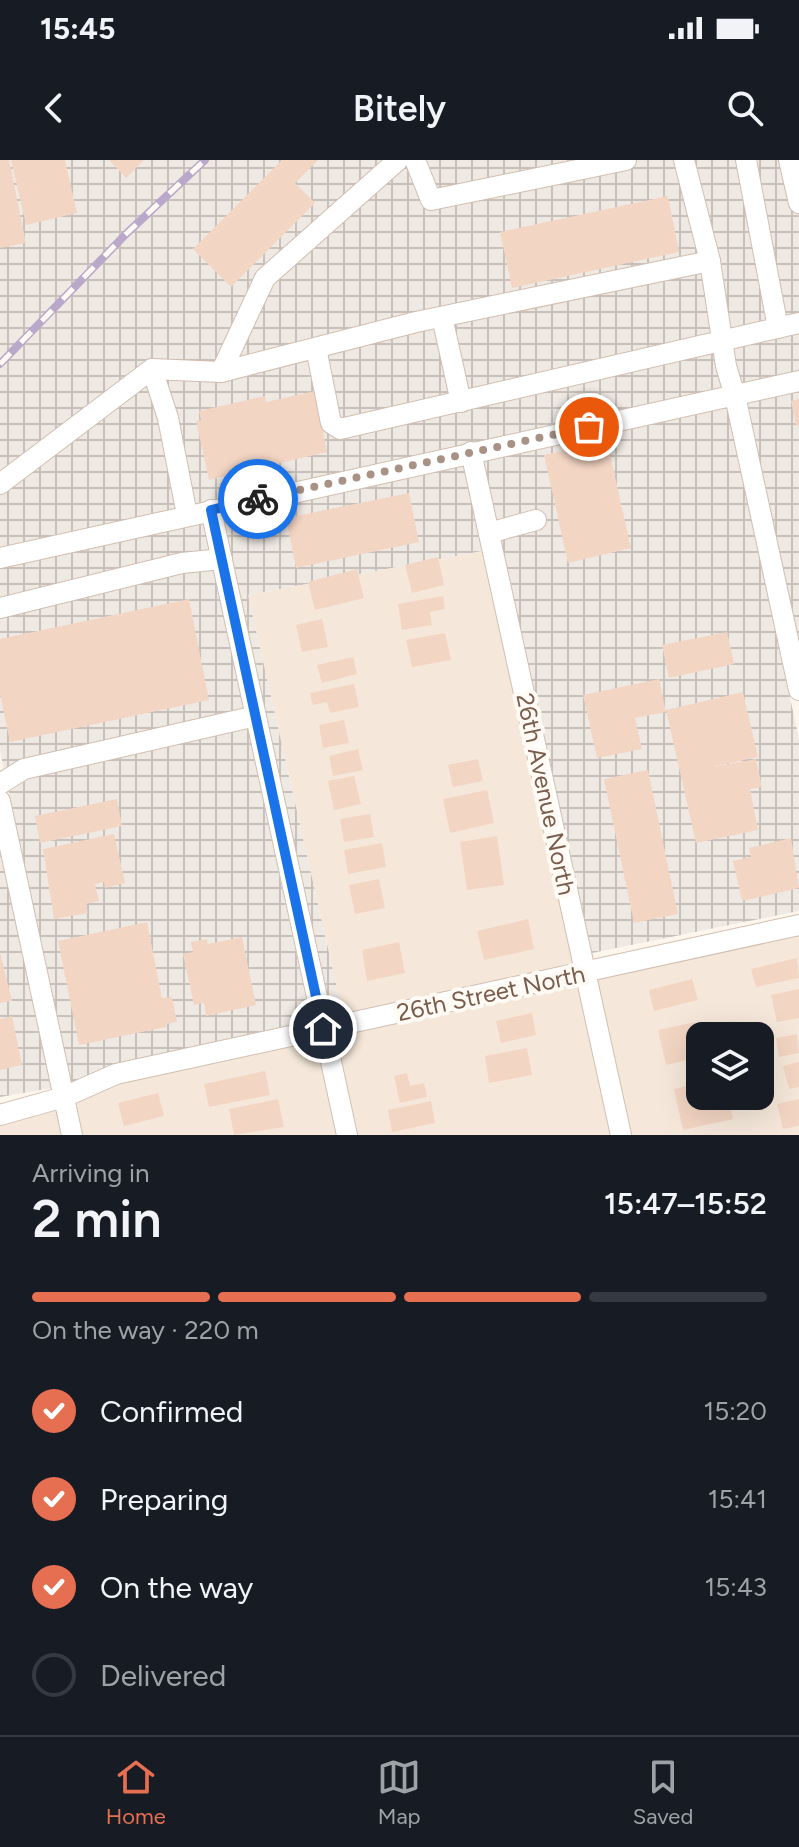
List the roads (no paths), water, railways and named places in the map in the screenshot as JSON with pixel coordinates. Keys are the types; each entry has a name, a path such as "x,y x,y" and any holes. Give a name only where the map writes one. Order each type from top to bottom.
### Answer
{"street":[{"path":"221,372 265,278 398,160"},
{"path":"415,160 431,200 626,160"},
{"path":"684,160 710,261 722,343 799,690"},
{"path":"746,160 778,328"},
{"path":"789,160 799,203"},
{"path":"0,484 152,369 221,372 442,317 710,261"},
{"path":"442,317 461,402"},
{"path":"316,348 331,423 340,429 799,323"},
{"path":"152,369 168,418 187,515"},
{"path":"0,558 799,381"},
{"name":"26th Avenue North","path":"471,452 621,1135"},
{"path":"211,510 347,1135"},
{"path":"489,533 536,520"},
{"path":"0,608 182,563 222,559"},
{"path":"0,784 24,769 256,716"},
{"path":"0,801 72,1135"},
{"name":"26th Street North","path":"0,1115 64,1097 116,1074 799,925"}],"railway":[{"path":"0,364 126,234 205,160"}]}
